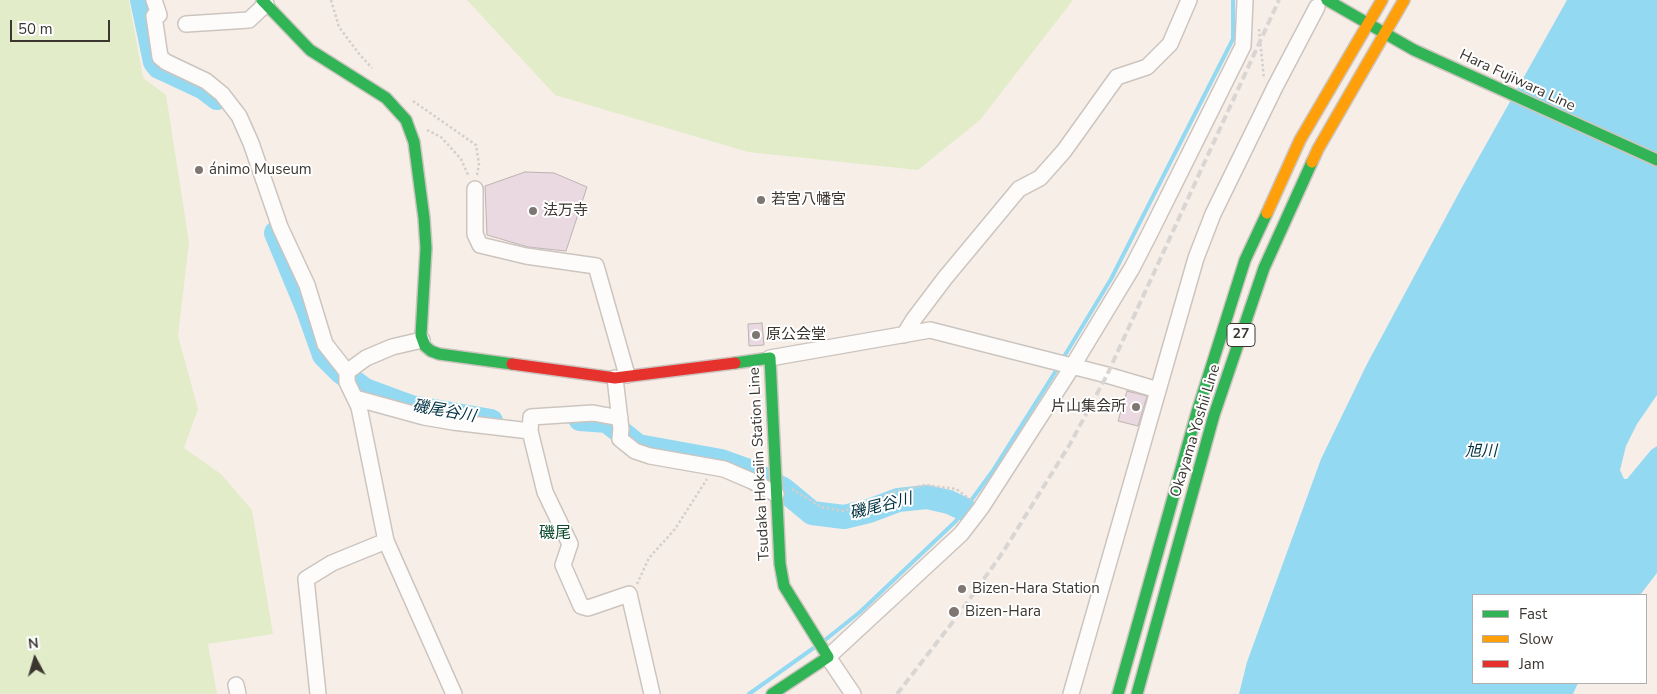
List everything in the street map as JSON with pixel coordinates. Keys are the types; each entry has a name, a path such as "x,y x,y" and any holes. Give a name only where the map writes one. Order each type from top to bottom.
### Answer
{"main road":[{"name":"Okayama Yoshii Line","path":"1118,694 1197,412 1245,260 1300,140 1382,0"},
{"name":"Okayama Yoshii Line","path":"1137,694 1214,415 1264,268 1318,149 1404,0"},
{"path":"264,2 310,50 386,98 406,120 414,142 424,218 426,248 422,340"},
{"name":"Hara Fujiwara Line","path":"1322,3 1367,24 1414,50 1657,160"},
{"name":"Tsudaka Hokaiin Station Line","path":"422,340 430,351 438,354 621,377 770,358 780,564 784,586 826,654"},
{"path":"772,694 826,654"}],"street":[{"path":"154,0 159,15 154,16 160,56 166,62 206,81 222,94 239,116 251,143 280,227 306,285 325,344 347,376 359,406 386,541 454,694"},
{"path":"904,335 914,318 945,278 1019,189 1040,178 1064,151 1116,77 1147,66 1170,44 1189,0"},
{"path":"853,694 826,654 961,534 981,508 1064,365 1136,260 1243,46 1245,0"},
{"path":"186,24 249,20 264,2"},
{"path":"1071,694 1196,258 1213,214 1275,87 1322,3"},
{"path":"475,189 475,234 480,245 526,256 596,266 621,377 620,439 634,451 650,456 715,467 776,488"},
{"path":"770,358 930,330 1107,375 1158,390"},
{"path":"347,376 366,358 392,347 422,340"},
{"path":"355,398 444,420 531,426"},
{"path":"620,428 593,413 531,417 531,426 544,492 570,544 563,566 580,606 588,608 629,594 652,694"},
{"path":"318,694 306,579 332,563 386,541"}],"path":[{"path":"1258,25 1264,80 1275,87"},
{"path":"629,594 636,586 649,558 675,529 715,467"},
{"path":"776,488 821,507 844,511 894,492 925,485 956,489 968,498"}],"green space":[{"path":"0,0 129,0 143,78 166,95 189,242 178,336 198,409 184,448 221,474 252,510 273,634 208,644 217,694 0,694"},
{"path":"467,0 1073,0 980,120 918,170 748,152 555,95"}],"water":[{"name":"旭川","path":"1567,0 1657,0 1657,395 1637,424 1626,446 1620,470 1624,479 1627,479 1651,450 1657,446 1657,573 1641,594 1472,594 1472,684 1578,684 1573,694 1239,694 1247,662 1321,459 1367,364 1461,189"}],"building":[{"name":"法万寺","path":"525,172 554,173 587,187 566,251 528,247 487,235 485,186"},
{"name":"原公会堂","path":"762,323 764,345 749,346 748,324"},
{"name":"片山集会所","path":"1127,391 1147,396 1138,426 1118,421"}],"waterway":[{"name":"磯尾谷川","path":"142,0 155,62 159,67 204,88 217,98"},
{"path":"1062,360 1111,279 1233,39 1233,0"},
{"name":"磯尾谷川","path":"276,233 308,310 324,355 341,372 365,390 411,407 491,421"},
{"path":"825,640 860,612 956,521 992,472 1059,366"},
{"name":"磯尾谷川","path":"580,419 607,421 638,446 721,461 749,471 783,489 812,513 844,517 869,511 898,500 927,497 949,502 964,509"},
{"path":"749,694 815,647"}],"railway":[{"path":"897,694 959,614 1003,552 1070,444 1107,375 1279,0"}],"traffic: fast":[{"path":"262,0 310,50 386,98 406,120 414,142 424,218 426,248 421,335 425,346 439,354 512,364"},
{"path":"1327,0 1414,50 1657,160"},
{"path":"1137,694 1214,415 1264,268 1312,162"},
{"path":"1118,694 1197,412 1245,260 1267,213"},
{"path":"735,363 770,358 780,564 784,586 828,657 772,694"}],"traffic: slow":[{"path":"1267,213 1300,140 1382,0"},
{"path":"1312,162 1404,0"}],"traffic: jam":[{"path":"512,364 615,378 735,363"}],"place":[{"name":"ánimo Museum","path":"199,170"},
{"name":"若宮八幡宮","path":"761,200"},
{"name":"法万寺","path":"533,211"},
{"name":"原公会堂","path":"756,335"},
{"name":"片山集会所","path":"1136,407"},
{"name":"Bizen-Hara Station","path":"962,589"},
{"name":"Bizen-Hara","path":"954,612"}],"district":[{"name":"磯尾","path":"555,534"}]}
